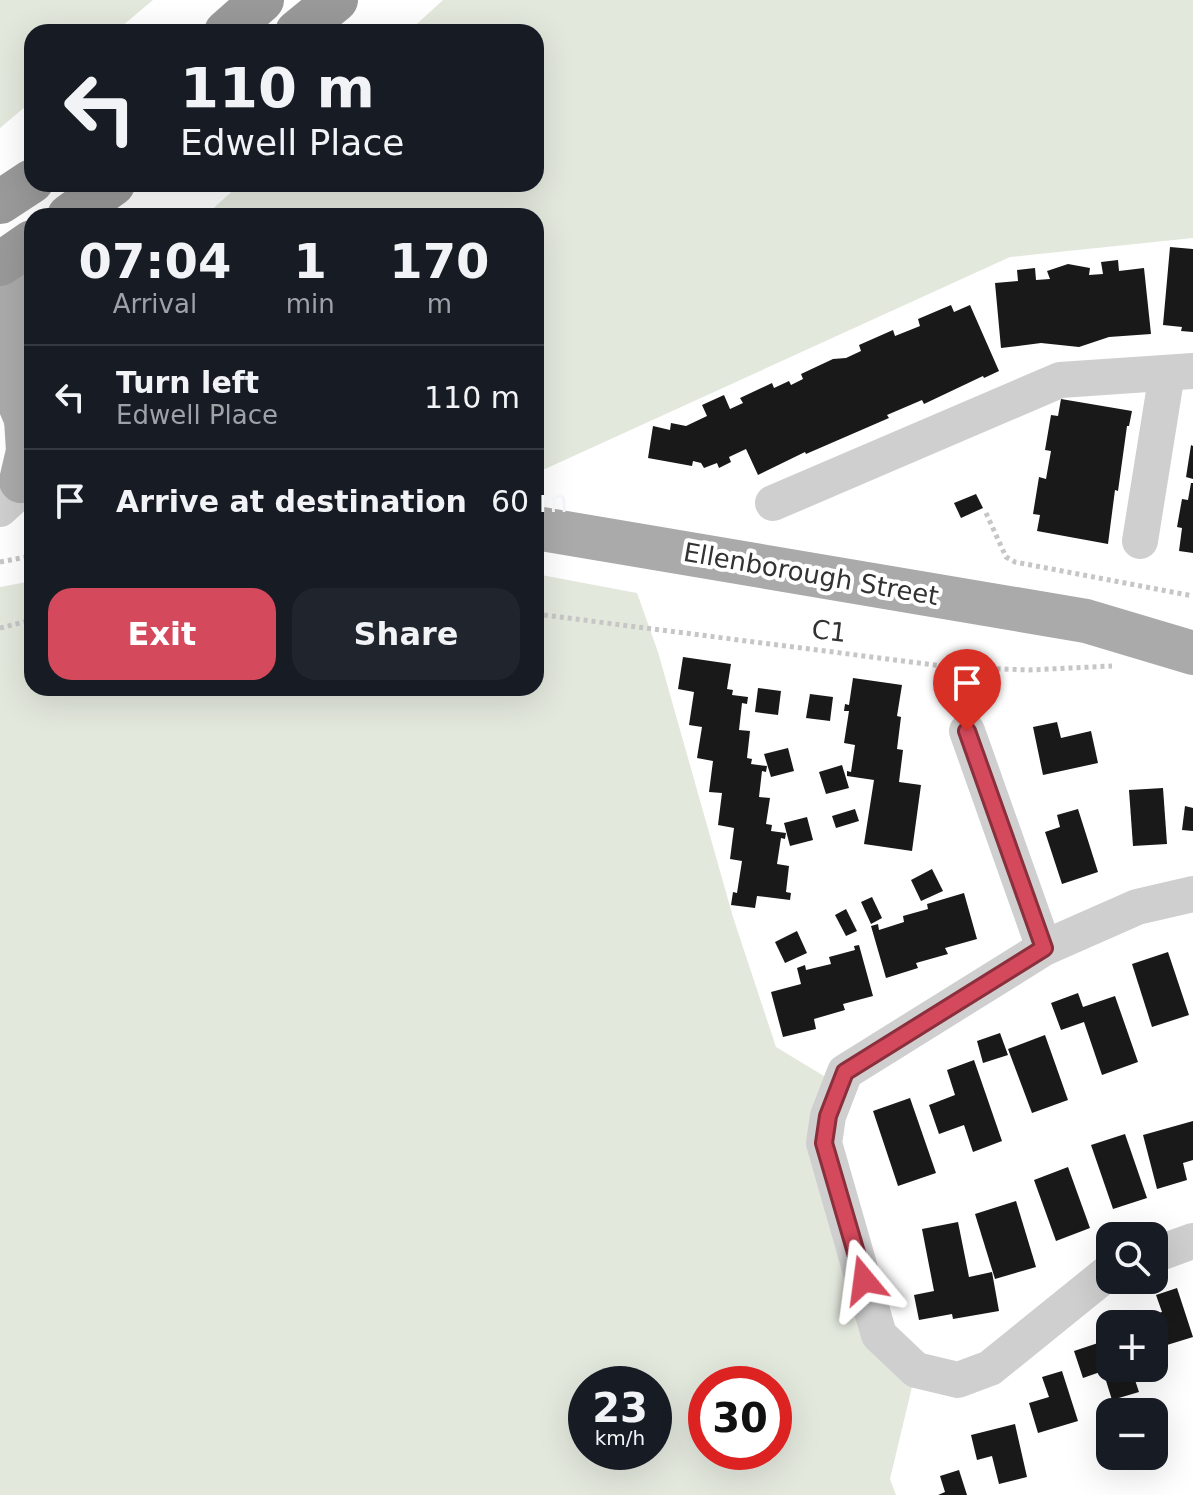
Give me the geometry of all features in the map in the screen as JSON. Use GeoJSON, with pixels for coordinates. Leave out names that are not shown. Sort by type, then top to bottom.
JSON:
{"type":"FeatureCollection","features":[{"type":"Feature","properties":{"kind":"highway"},"geometry":{"type":"LineString","coordinates":[[235,24],[262,0]]}},
{"type":"Feature","properties":{"kind":"highway"},"geometry":{"type":"LineString","coordinates":[[307,24],[336,0]]}},
{"type":"Feature","properties":{"kind":"highway"},"geometry":{"type":"LineString","coordinates":[[0,202],[24,186]]}},
{"type":"Feature","properties":{"kind":"highway"},"geometry":{"type":"LineString","coordinates":[[80,208],[102,192]]}},
{"type":"Feature","properties":{"kind":"highway"},"geometry":{"type":"LineString","coordinates":[[0,264],[24,248]]}},
{"type":"Feature","properties":{"kind":"main road"},"geometry":{"type":"LineString","coordinates":[[20,476],[2,348],[5,326],[24,283]]}},
{"type":"Feature","properties":{"kind":"main road","name":"Ellenborough Street"},"geometry":{"type":"LineString","coordinates":[[544,529],[1086,621],[1193,653]]}},
{"type":"Feature","properties":{"kind":"main road","name":"Ellenborough Street"},"geometry":{"type":"LineString","coordinates":[[1086,621],[1193,620]]}},
{"type":"Feature","properties":{"kind":"street"},"geometry":{"type":"LineString","coordinates":[[773,503],[1060,380],[1180,372],[1140,541]]}},
{"type":"Feature","properties":{"kind":"street"},"geometry":{"type":"LineString","coordinates":[[0,525],[20,476]]}},
{"type":"Feature","properties":{"kind":"street"},"geometry":{"type":"LineString","coordinates":[[967,731],[1044,948]]}},
{"type":"Feature","properties":{"kind":"street"},"geometry":{"type":"LineString","coordinates":[[1096,1282],[990,1368],[958,1380],[916,1370],[879,1335],[824,1143],[828,1116],[845,1072],[1044,948],[1137,907],[1193,894]]}},
{"type":"Feature","properties":{"kind":"street"},"geometry":{"type":"LineString","coordinates":[[1168,1250],[1193,1241]]}},
{"type":"Feature","properties":{"kind":"path"},"geometry":{"type":"LineString","coordinates":[[986,513],[1006,557],[1015,562],[1193,596]]}},
{"type":"Feature","properties":{"kind":"path"},"geometry":{"type":"LineString","coordinates":[[0,562],[24,558]]}},
{"type":"Feature","properties":{"kind":"path","name":"C1"},"geometry":{"type":"LineString","coordinates":[[544,615],[950,667],[1029,670],[1119,666]]}},
{"type":"Feature","properties":{"kind":"path"},"geometry":{"type":"LineString","coordinates":[[0,628],[24,622]]}},
{"type":"Feature","properties":{"kind":"shaded area"},"geometry":{"type":"Polygon","coordinates":[[[0,0],[153,0],[124,24],[24,24],[24,108],[0,128],[0,0]]]}},
{"type":"Feature","properties":{"kind":"shaded area"},"geometry":{"type":"Polygon","coordinates":[[[443,0],[1193,0],[1193,238],[1010,257],[544,469],[544,208],[214,208],[231,192],[544,192],[544,24],[417,24],[443,0]]]}},
{"type":"Feature","properties":{"kind":"shaded area"},"geometry":{"type":"Polygon","coordinates":[[[544,576],[637,593],[658,652],[733,917],[776,1047],[829,1079],[879,1335],[916,1370],[890,1479],[896,1495],[0,1495],[0,587],[24,582],[24,696],[544,696],[544,576]]]}},
{"type":"Feature","properties":{"kind":"building"},"geometry":{"type":"Polygon","coordinates":[[[1170,247],[1193,249],[1193,332],[1163,325],[1170,247]]]}},
{"type":"Feature","properties":{"kind":"building"},"geometry":{"type":"Polygon","coordinates":[[[1118,260],[1119,271],[1144,268],[1151,334],[1109,337],[1079,347],[1041,343],[1001,348],[995,283],[1018,281],[1017,270],[1035,268],[1036,280],[1050,279],[1047,271],[1068,264],[1090,268],[1089,275],[1103,274],[1101,262],[1118,260]]]}},
{"type":"Feature","properties":{"kind":"building"},"geometry":{"type":"Polygon","coordinates":[[[951,305],[954,312],[970,305],[999,371],[924,404],[922,400],[887,415],[889,418],[758,475],[746,449],[729,457],[731,462],[719,468],[717,463],[704,468],[701,463],[693,461],[692,466],[648,458],[653,426],[670,430],[671,423],[686,426],[707,416],[702,405],[724,395],[730,409],[743,403],[740,398],[772,383],[774,388],[789,381],[791,385],[803,379],[801,374],[833,359],[846,358],[861,351],[859,345],[893,330],[895,336],[920,326],[918,319],[951,305]]]}},
{"type":"Feature","properties":{"kind":"building"},"geometry":{"type":"Polygon","coordinates":[[[1061,399],[1132,411],[1118,491],[1115,490],[1108,544],[1037,531],[1040,515],[1033,514],[1039,477],[1046,479],[1051,451],[1045,450],[1051,415],[1058,416],[1061,399]]]}},
{"type":"Feature","properties":{"kind":"building"},"geometry":{"type":"Polygon","coordinates":[[[1193,446],[1193,479],[1186,477],[1193,446]]]}},
{"type":"Feature","properties":{"kind":"building"},"geometry":{"type":"Polygon","coordinates":[[[1191,483],[1193,553],[1179,551],[1182,528],[1177,527],[1182,499],[1188,500],[1191,483]]]}},
{"type":"Feature","properties":{"kind":"building"},"geometry":{"type":"Polygon","coordinates":[[[976,494],[983,508],[961,518],[954,503],[976,494]]]}},
{"type":"Feature","properties":{"kind":"building"},"geometry":{"type":"Polygon","coordinates":[[[683,657],[731,664],[727,689],[733,690],[732,695],[748,697],[747,704],[742,703],[739,730],[750,731],[747,758],[752,759],[751,764],[767,766],[766,772],[762,771],[759,797],[770,798],[766,824],[772,825],[771,831],[786,833],[785,839],[781,838],[777,864],[789,866],[786,892],[791,893],[790,900],[757,896],[755,908],[731,905],[733,892],[737,893],[742,861],[730,859],[734,828],[718,825],[722,793],[709,792],[713,761],[697,758],[702,727],[689,725],[694,692],[678,689],[683,657]]]}},
{"type":"Feature","properties":{"kind":"building"},"geometry":{"type":"Polygon","coordinates":[[[853,678],[902,685],[897,716],[901,717],[897,749],[903,750],[899,782],[921,785],[912,851],[864,844],[874,780],[847,776],[847,771],[851,772],[855,745],[844,743],[849,711],[844,711],[845,704],[849,705],[853,678]]]}},
{"type":"Feature","properties":{"kind":"building"},"geometry":{"type":"Polygon","coordinates":[[[758,688],[781,691],[778,715],[755,712],[758,688]]]}},
{"type":"Feature","properties":{"kind":"building"},"geometry":{"type":"Polygon","coordinates":[[[810,694],[833,697],[830,721],[806,718],[810,694]]]}},
{"type":"Feature","properties":{"kind":"building"},"geometry":{"type":"Polygon","coordinates":[[[1057,722],[1061,738],[1091,731],[1098,763],[1043,775],[1033,727],[1057,722]]]}},
{"type":"Feature","properties":{"kind":"building"},"geometry":{"type":"Polygon","coordinates":[[[788,748],[794,771],[771,777],[764,754],[788,748]]]}},
{"type":"Feature","properties":{"kind":"building"},"geometry":{"type":"Polygon","coordinates":[[[842,765],[849,788],[826,794],[819,772],[842,765]]]}},
{"type":"Feature","properties":{"kind":"building"},"geometry":{"type":"Polygon","coordinates":[[[1163,788],[1167,844],[1133,846],[1129,790],[1163,788]]]}},
{"type":"Feature","properties":{"kind":"building"},"geometry":{"type":"Polygon","coordinates":[[[1185,806],[1193,808],[1193,831],[1182,830],[1185,806]]]}},
{"type":"Feature","properties":{"kind":"building"},"geometry":{"type":"Polygon","coordinates":[[[855,809],[859,821],[836,828],[832,816],[855,809]]]}},
{"type":"Feature","properties":{"kind":"building"},"geometry":{"type":"Polygon","coordinates":[[[1078,809],[1098,872],[1062,884],[1045,832],[1060,827],[1057,815],[1078,809]]]}},
{"type":"Feature","properties":{"kind":"building"},"geometry":{"type":"Polygon","coordinates":[[[807,817],[813,840],[790,846],[784,823],[807,817]]]}},
{"type":"Feature","properties":{"kind":"building"},"geometry":{"type":"Polygon","coordinates":[[[932,869],[943,891],[921,901],[911,880],[932,869]]]}},
{"type":"Feature","properties":{"kind":"building"},"geometry":{"type":"Polygon","coordinates":[[[964,893],[977,939],[945,948],[948,954],[916,963],[918,968],[886,978],[871,926],[878,924],[879,930],[904,922],[903,916],[928,909],[927,904],[964,893]]]}},
{"type":"Feature","properties":{"kind":"building"},"geometry":{"type":"Polygon","coordinates":[[[872,897],[882,918],[871,924],[861,902],[872,897]]]}},
{"type":"Feature","properties":{"kind":"building"},"geometry":{"type":"Polygon","coordinates":[[[846,909],[857,931],[846,936],[835,915],[846,909]]]}},
{"type":"Feature","properties":{"kind":"building"},"geometry":{"type":"Polygon","coordinates":[[[797,931],[807,953],[785,963],[775,942],[797,931]]]}},
{"type":"Feature","properties":{"kind":"building"},"geometry":{"type":"Polygon","coordinates":[[[859,945],[873,996],[843,1004],[845,1010],[814,1019],[816,1029],[783,1037],[771,992],[801,984],[797,968],[805,965],[806,970],[831,964],[829,957],[855,950],[854,946],[859,945]]]}},
{"type":"Feature","properties":{"kind":"building"},"geometry":{"type":"Polygon","coordinates":[[[1168,952],[1189,1015],[1152,1027],[1132,964],[1168,952]]]}},
{"type":"Feature","properties":{"kind":"building"},"geometry":{"type":"Polygon","coordinates":[[[1078,993],[1083,1007],[1115,996],[1138,1062],[1102,1075],[1084,1022],[1061,1030],[1051,1003],[1078,993]]]}},
{"type":"Feature","properties":{"kind":"building"},"geometry":{"type":"Polygon","coordinates":[[[1000,1033],[1008,1055],[983,1063],[977,1041],[1000,1033]]]}},
{"type":"Feature","properties":{"kind":"building"},"geometry":{"type":"Polygon","coordinates":[[[1045,1035],[1068,1100],[1032,1113],[1008,1049],[1045,1035]]]}},
{"type":"Feature","properties":{"kind":"building"},"geometry":{"type":"Polygon","coordinates":[[[974,1060],[1002,1141],[973,1152],[964,1125],[939,1134],[929,1105],[955,1095],[947,1070],[974,1060]]]}},
{"type":"Feature","properties":{"kind":"building"},"geometry":{"type":"Polygon","coordinates":[[[910,1098],[936,1173],[898,1186],[873,1111],[910,1098]]]}},
{"type":"Feature","properties":{"kind":"building"},"geometry":{"type":"Polygon","coordinates":[[[1193,1121],[1193,1160],[1183,1163],[1187,1180],[1157,1189],[1143,1135],[1193,1121]]]}},
{"type":"Feature","properties":{"kind":"building"},"geometry":{"type":"Polygon","coordinates":[[[1125,1134],[1147,1198],[1113,1209],[1091,1145],[1125,1134]]]}},
{"type":"Feature","properties":{"kind":"building"},"geometry":{"type":"Polygon","coordinates":[[[1068,1167],[1090,1228],[1056,1241],[1034,1180],[1068,1167]]]}},
{"type":"Feature","properties":{"kind":"building"},"geometry":{"type":"Polygon","coordinates":[[[1016,1201],[1036,1267],[995,1279],[975,1214],[1016,1201]]]}},
{"type":"Feature","properties":{"kind":"building"},"geometry":{"type":"Polygon","coordinates":[[[958,1222],[969,1277],[992,1272],[999,1311],[953,1319],[952,1314],[919,1320],[914,1295],[934,1291],[922,1229],[958,1222]]]}},
{"type":"Feature","properties":{"kind":"building"},"geometry":{"type":"Polygon","coordinates":[[[1177,1288],[1193,1337],[1168,1345],[1168,1310],[1161,1310],[1156,1295],[1168,1294],[1168,1291],[1177,1288]]]}},
{"type":"Feature","properties":{"kind":"building"},"geometry":{"type":"Polygon","coordinates":[[[1096,1344],[1096,1373],[1083,1378],[1074,1351],[1096,1344]]]}},
{"type":"Feature","properties":{"kind":"building"},"geometry":{"type":"Polygon","coordinates":[[[1062,1371],[1078,1421],[1038,1433],[1029,1403],[1049,1397],[1042,1377],[1062,1371]]]}},
{"type":"Feature","properties":{"kind":"building"},"geometry":{"type":"Polygon","coordinates":[[[1106,1382],[1136,1382],[1139,1392],[1111,1398],[1106,1382]]]}},
{"type":"Feature","properties":{"kind":"building"},"geometry":{"type":"Polygon","coordinates":[[[1015,1424],[1027,1477],[999,1484],[992,1456],[977,1460],[971,1435],[1015,1424]]]}},
{"type":"Feature","properties":{"kind":"building"},"geometry":{"type":"Polygon","coordinates":[[[959,1470],[967,1495],[938,1495],[945,1492],[940,1476],[959,1470]]]}},
{"type":"Feature","properties":{"kind":"route"},"geometry":{"type":"LineString","coordinates":[[864,1280],[824,1143],[828,1116],[845,1072],[1044,948],[967,731]]}}]}
